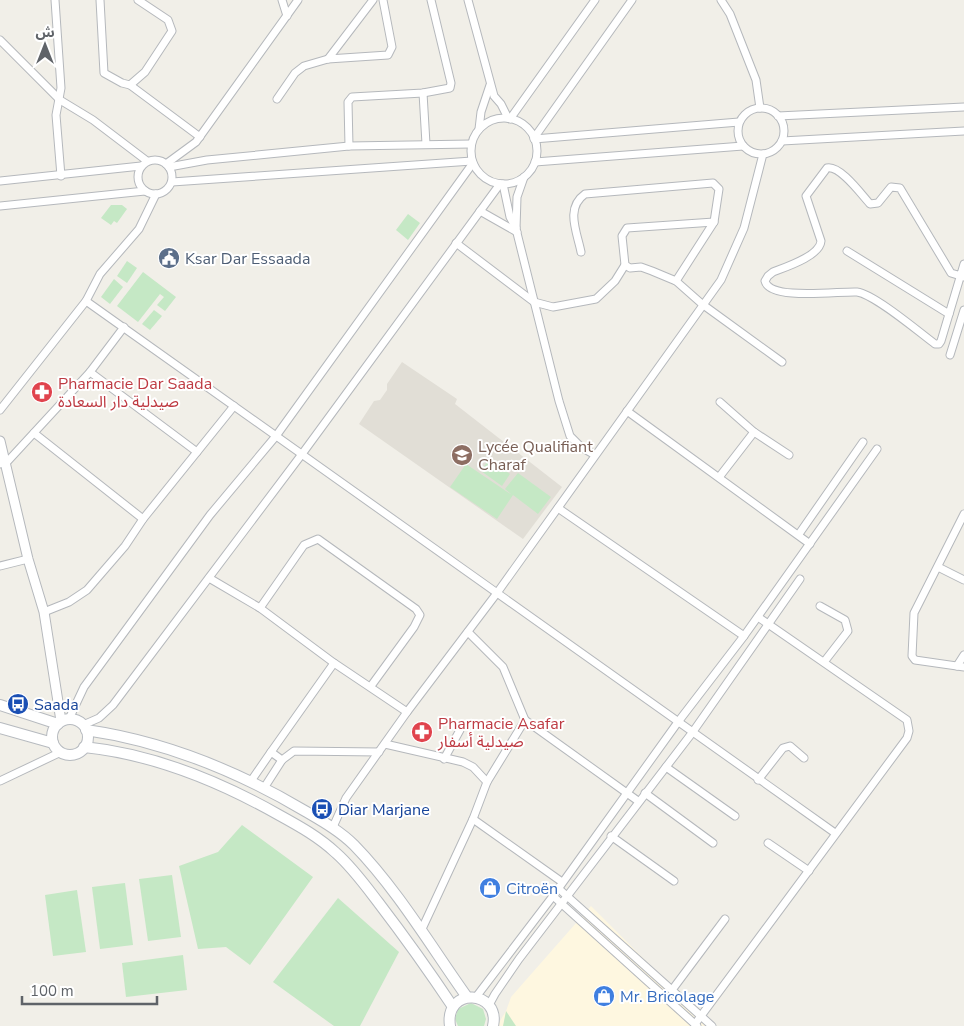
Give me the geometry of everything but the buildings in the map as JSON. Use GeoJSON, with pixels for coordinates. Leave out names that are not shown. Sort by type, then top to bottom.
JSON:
{"type":"FeatureCollection","features":[{"type":"Feature","properties":{"kind":"main road"},"geometry":{"type":"LineString","coordinates":[[0,705],[62,721],[79,722],[85,728],[131,738],[225,770],[251,781],[333,827],[366,858],[472,997],[489,1005],[494,1017],[493,1026]]}},
{"type":"Feature","properties":{"kind":"main road"},"geometry":{"type":"LineString","coordinates":[[53,743],[52,732],[62,721]]}},
{"type":"Feature","properties":{"kind":"main road"},"geometry":{"type":"LineString","coordinates":[[0,728],[53,743],[61,752],[70,754],[84,747],[116,752],[150,760],[217,783],[247,797],[322,841],[337,853],[363,882],[453,1007]]}},
{"type":"Feature","properties":{"kind":"main road"},"geometry":{"type":"LineString","coordinates":[[84,747],[87,739],[85,728]]}},
{"type":"Feature","properties":{"kind":"main road"},"geometry":{"type":"LineString","coordinates":[[450,1026],[450,1013],[453,1007],[472,997]]}},
{"type":"Feature","properties":{"kind":"street"},"geometry":{"type":"LineString","coordinates":[[55,0],[62,88],[56,115],[61,176]]}},
{"type":"Feature","properties":{"kind":"street"},"geometry":{"type":"LineString","coordinates":[[100,0],[104,73],[122,83],[130,84],[200,137]]}},
{"type":"Feature","properties":{"kind":"street"},"geometry":{"type":"LineString","coordinates":[[130,84],[145,72],[172,31],[168,20],[138,0]]}},
{"type":"Feature","properties":{"kind":"street"},"geometry":{"type":"LineString","coordinates":[[282,0],[286,16]]}},
{"type":"Feature","properties":{"kind":"street"},"geometry":{"type":"LineString","coordinates":[[168,165],[190,148],[200,137],[298,0]]}},
{"type":"Feature","properties":{"kind":"street"},"geometry":{"type":"LineString","coordinates":[[328,58],[373,0]]}},
{"type":"Feature","properties":{"kind":"street"},"geometry":{"type":"LineString","coordinates":[[277,99],[300,68],[328,58],[386,56],[390,53],[392,47],[383,0]]}},
{"type":"Feature","properties":{"kind":"street"},"geometry":{"type":"LineString","coordinates":[[350,146],[348,102],[352,97],[423,93],[450,88],[451,85],[431,0]]}},
{"type":"Feature","properties":{"kind":"street"},"geometry":{"type":"LineString","coordinates":[[468,0],[494,96],[505,110],[509,119]]}},
{"type":"Feature","properties":{"kind":"street"},"geometry":{"type":"LineString","coordinates":[[509,119],[595,0]]}},
{"type":"Feature","properties":{"kind":"street"},"geometry":{"type":"LineString","coordinates":[[534,138],[632,0]]}},
{"type":"Feature","properties":{"kind":"street"},"geometry":{"type":"LineString","coordinates":[[721,0],[730,14],[756,80],[760,108]]}},
{"type":"Feature","properties":{"kind":"street"},"geometry":{"type":"LineString","coordinates":[[0,40],[60,100],[93,120],[144,164]]}},
{"type":"Feature","properties":{"kind":"street"},"geometry":{"type":"LineString","coordinates":[[490,84],[481,112],[480,128],[471,144],[473,162],[484,177],[502,184],[514,182],[524,177]]}},
{"type":"Feature","properties":{"kind":"street"},"geometry":{"type":"LineString","coordinates":[[423,93],[426,144]]}},
{"type":"Feature","properties":{"kind":"street"},"geometry":{"type":"LineString","coordinates":[[778,116],[964,107]]}},
{"type":"Feature","properties":{"kind":"street"},"geometry":{"type":"LineString","coordinates":[[760,108],[770,110],[778,116],[783,126],[782,141],[774,150],[763,154],[752,153],[743,146],[737,132],[739,122],[745,114],[760,108]]}},
{"type":"Feature","properties":{"kind":"street"},"geometry":{"type":"LineString","coordinates":[[480,128],[495,119],[509,119],[524,125],[534,138],[536,150],[534,162],[524,177],[517,197],[516,230]]}},
{"type":"Feature","properties":{"kind":"street"},"geometry":{"type":"LineString","coordinates":[[534,138],[739,122]]}},
{"type":"Feature","properties":{"kind":"street"},"geometry":{"type":"LineString","coordinates":[[782,141],[964,131]]}},
{"type":"Feature","properties":{"kind":"street"},"geometry":{"type":"LineString","coordinates":[[0,181],[61,176],[144,164],[159,160],[168,165],[350,146],[471,144]]}},
{"type":"Feature","properties":{"kind":"street"},"geometry":{"type":"LineString","coordinates":[[534,162],[743,146]]}},
{"type":"Feature","properties":{"kind":"street"},"geometry":{"type":"LineString","coordinates":[[333,827],[346,798],[407,712],[497,593],[721,280],[744,228],[763,154]]}},
{"type":"Feature","properties":{"kind":"street"},"geometry":{"type":"LineString","coordinates":[[172,182],[473,162]]}},
{"type":"Feature","properties":{"kind":"street"},"geometry":{"type":"LineString","coordinates":[[62,721],[78,696],[210,515],[276,436],[473,162]]}},
{"type":"Feature","properties":{"kind":"street"},"geometry":{"type":"LineString","coordinates":[[144,164],[138,174],[138,181],[145,191]]}},
{"type":"Feature","properties":{"kind":"street"},"geometry":{"type":"LineString","coordinates":[[0,206],[145,191],[156,194],[165,190],[172,182],[172,174],[168,165]]}},
{"type":"Feature","properties":{"kind":"street"},"geometry":{"type":"LineString","coordinates":[[963,277],[951,273],[900,188],[892,187],[878,204],[870,204],[839,170],[830,167],[827,168],[806,196],[821,241],[820,246],[809,256],[773,272],[765,281],[771,289],[784,293],[864,293],[934,344],[941,341],[963,277],[964,264]]}},
{"type":"Feature","properties":{"kind":"street"},"geometry":{"type":"LineString","coordinates":[[581,252],[574,210],[581,197],[590,192],[713,183],[719,189],[714,222],[676,281]]}},
{"type":"Feature","properties":{"kind":"street"},"geometry":{"type":"LineString","coordinates":[[85,728],[113,705],[302,454],[456,243],[502,184]]}},
{"type":"Feature","properties":{"kind":"street"},"geometry":{"type":"LineString","coordinates":[[502,184],[510,217],[516,230],[567,430],[577,444],[594,455]]}},
{"type":"Feature","properties":{"kind":"street"},"geometry":{"type":"LineString","coordinates":[[0,410],[86,301],[100,274],[139,229],[156,194]]}},
{"type":"Feature","properties":{"kind":"street"},"geometry":{"type":"LineString","coordinates":[[480,211],[516,230]]}},
{"type":"Feature","properties":{"kind":"street"},"geometry":{"type":"LineString","coordinates":[[456,243],[534,302],[553,307],[596,299],[615,281],[625,265],[622,236],[627,228],[714,222]]}},
{"type":"Feature","properties":{"kind":"street"},"geometry":{"type":"LineString","coordinates":[[847,251],[949,314]]}},
{"type":"Feature","properties":{"kind":"street"},"geometry":{"type":"LineString","coordinates":[[625,265],[630,268],[640,267],[676,281],[702,304],[782,362]]}},
{"type":"Feature","properties":{"kind":"street"},"geometry":{"type":"LineString","coordinates":[[86,301],[835,833]]}},
{"type":"Feature","properties":{"kind":"street"},"geometry":{"type":"LineString","coordinates":[[950,355],[964,310]]}},
{"type":"Feature","properties":{"kind":"street"},"geometry":{"type":"LineString","coordinates":[[3,463],[34,433],[90,372],[124,327]]}},
{"type":"Feature","properties":{"kind":"street"},"geometry":{"type":"LineString","coordinates":[[90,372],[197,452]]}},
{"type":"Feature","properties":{"kind":"street"},"geometry":{"type":"LineString","coordinates":[[720,402],[754,432],[789,455]]}},
{"type":"Feature","properties":{"kind":"street"},"geometry":{"type":"LineString","coordinates":[[44,612],[69,602],[87,590],[125,546],[143,519],[234,406]]}},
{"type":"Feature","properties":{"kind":"street"},"geometry":{"type":"LineString","coordinates":[[627,411],[720,476],[810,544]]}},
{"type":"Feature","properties":{"kind":"street"},"geometry":{"type":"LineString","coordinates":[[720,476],[754,432]]}},
{"type":"Feature","properties":{"kind":"street"},"geometry":{"type":"LineString","coordinates":[[34,433],[143,519]]}},
{"type":"Feature","properties":{"kind":"street"},"geometry":{"type":"LineString","coordinates":[[0,441],[3,463],[44,612],[62,721]]}},
{"type":"Feature","properties":{"kind":"street"},"geometry":{"type":"LineString","coordinates":[[799,534],[863,442]]}},
{"type":"Feature","properties":{"kind":"street"},"geometry":{"type":"LineString","coordinates":[[472,997],[553,896],[678,722],[744,636],[877,449]]}},
{"type":"Feature","properties":{"kind":"street"},"geometry":{"type":"LineString","coordinates":[[558,508],[744,636]]}},
{"type":"Feature","properties":{"kind":"street"},"geometry":{"type":"LineString","coordinates":[[964,514],[914,613],[912,656],[915,660],[960,666],[964,655]]}},
{"type":"Feature","properties":{"kind":"street"},"geometry":{"type":"LineString","coordinates":[[260,608],[304,545],[318,540],[416,609],[420,615],[404,642],[371,686]]}},
{"type":"Feature","properties":{"kind":"street"},"geometry":{"type":"LineString","coordinates":[[0,566],[28,559]]}},
{"type":"Feature","properties":{"kind":"street"},"geometry":{"type":"LineString","coordinates":[[938,567],[964,580]]}},
{"type":"Feature","properties":{"kind":"street"},"geometry":{"type":"LineString","coordinates":[[209,578],[260,608],[334,663],[371,686],[407,712]]}},
{"type":"Feature","properties":{"kind":"street"},"geometry":{"type":"LineString","coordinates":[[489,1005],[499,987],[560,903],[692,733],[800,579]]}},
{"type":"Feature","properties":{"kind":"street"},"geometry":{"type":"LineString","coordinates":[[820,606],[845,620],[848,631],[824,662]]}},
{"type":"Feature","properties":{"kind":"street"},"geometry":{"type":"LineString","coordinates":[[553,896],[696,1025],[835,833],[907,738],[910,727],[907,720],[758,616]]}},
{"type":"Feature","properties":{"kind":"street"},"geometry":{"type":"LineString","coordinates":[[468,632],[503,667],[525,720],[638,801]]}},
{"type":"Feature","properties":{"kind":"street"},"geometry":{"type":"LineString","coordinates":[[251,781],[334,663]]}},
{"type":"Feature","properties":{"kind":"street"},"geometry":{"type":"LineString","coordinates":[[421,930],[473,819],[487,782],[525,720]]}},
{"type":"Feature","properties":{"kind":"street"},"geometry":{"type":"LineString","coordinates":[[444,759],[460,730]]}},
{"type":"Feature","properties":{"kind":"street"},"geometry":{"type":"LineString","coordinates":[[385,744],[463,762],[473,767],[487,782]]}},
{"type":"Feature","properties":{"kind":"street"},"geometry":{"type":"LineString","coordinates":[[758,780],[783,748],[790,746],[804,758]]}},
{"type":"Feature","properties":{"kind":"street"},"geometry":{"type":"LineString","coordinates":[[264,788],[282,760],[294,751],[379,752]]}},
{"type":"Feature","properties":{"kind":"street"},"geometry":{"type":"LineString","coordinates":[[0,780],[61,752]]}},
{"type":"Feature","properties":{"kind":"street"},"geometry":{"type":"LineString","coordinates":[[271,752],[282,760]]}},
{"type":"Feature","properties":{"kind":"street"},"geometry":{"type":"LineString","coordinates":[[666,767],[735,816]]}},
{"type":"Feature","properties":{"kind":"street"},"geometry":{"type":"LineString","coordinates":[[645,793],[713,843]]}},
{"type":"Feature","properties":{"kind":"street"},"geometry":{"type":"LineString","coordinates":[[473,819],[560,885],[567,894],[712,1026]]}},
{"type":"Feature","properties":{"kind":"street"},"geometry":{"type":"LineString","coordinates":[[611,836],[674,881]]}},
{"type":"Feature","properties":{"kind":"street"},"geometry":{"type":"LineString","coordinates":[[768,843],[809,871]]}},
{"type":"Feature","properties":{"kind":"street"},"geometry":{"type":"LineString","coordinates":[[672,990],[725,919]]}},
{"type":"Feature","properties":{"kind":"shaded area","name":"Lycée Qualifiant Charaf"},"geometry":{"type":"Polygon","coordinates":[[[402,362],[457,399],[455,404],[562,487],[523,539],[359,424],[374,401],[380,400],[387,390],[387,384],[402,362]]]}},
{"type":"Feature","properties":{"kind":"shaded area"},"geometry":{"type":"Polygon","coordinates":[[[591,906],[711,1026],[497,1026],[506,1011],[511,997],[591,906]]]}},
{"type":"Feature","properties":{"kind":"green space"},"geometry":{"type":"Polygon","coordinates":[[[111,205],[122,205],[127,209],[117,223],[114,221],[111,225],[101,218],[111,205]]]}},
{"type":"Feature","properties":{"kind":"green space"},"geometry":{"type":"Polygon","coordinates":[[[408,214],[420,223],[408,240],[396,230],[408,214]]]}},
{"type":"Feature","properties":{"kind":"green space"},"geometry":{"type":"Polygon","coordinates":[[[127,261],[137,268],[127,283],[117,276],[127,261]]]}},
{"type":"Feature","properties":{"kind":"green space"},"geometry":{"type":"Polygon","coordinates":[[[143,272],[176,297],[165,311],[157,305],[164,297],[160,294],[138,322],[117,306],[143,272]]]}},
{"type":"Feature","properties":{"kind":"green space"},"geometry":{"type":"Polygon","coordinates":[[[114,279],[123,287],[110,304],[101,297],[114,279]]]}},
{"type":"Feature","properties":{"kind":"green space"},"geometry":{"type":"Polygon","coordinates":[[[154,310],[162,316],[150,330],[142,324],[154,310]]]}},
{"type":"Feature","properties":{"kind":"green space"},"geometry":{"type":"Polygon","coordinates":[[[489,459],[510,474],[502,486],[481,471],[489,459]]]}},
{"type":"Feature","properties":{"kind":"green space"},"geometry":{"type":"Polygon","coordinates":[[[466,464],[512,495],[505,489],[518,473],[551,497],[538,514],[513,495],[497,519],[450,487],[466,464]]]}},
{"type":"Feature","properties":{"kind":"green space"},"geometry":{"type":"Polygon","coordinates":[[[242,825],[313,877],[250,965],[226,947],[198,949],[179,866],[218,852],[242,825]]]}},
{"type":"Feature","properties":{"kind":"green space"},"geometry":{"type":"Polygon","coordinates":[[[172,875],[181,937],[148,941],[139,879],[172,875]]]}},
{"type":"Feature","properties":{"kind":"green space"},"geometry":{"type":"Polygon","coordinates":[[[125,883],[133,945],[100,949],[92,887],[125,883]]]}},
{"type":"Feature","properties":{"kind":"green space"},"geometry":{"type":"Polygon","coordinates":[[[77,890],[86,952],[53,956],[45,895],[77,890]]]}},
{"type":"Feature","properties":{"kind":"green space"},"geometry":{"type":"Polygon","coordinates":[[[338,898],[399,952],[360,1026],[334,1026],[273,982],[338,898]]]}},
{"type":"Feature","properties":{"kind":"green space"},"geometry":{"type":"Polygon","coordinates":[[[183,955],[187,990],[126,997],[122,963],[183,955]]]}},
{"type":"Feature","properties":{"kind":"green space"},"geometry":{"type":"Polygon","coordinates":[[[471,1003],[483,1009],[486,1019],[484,1026],[458,1026],[455,1019],[458,1009],[471,1003]]]}},
{"type":"Feature","properties":{"kind":"green space"},"geometry":{"type":"Polygon","coordinates":[[[506,1011],[516,1026],[503,1026],[506,1011]]]}},
{"type":"Feature","properties":{"kind":"place","name":"Ksar Dar Essaada"},"geometry":{"type":"Point","coordinates":[169,258]}},
{"type":"Feature","properties":{"kind":"place","name":"Pharmacie Dar Saada صيدلية دار السعادة"},"geometry":{"type":"Point","coordinates":[42,392]}},
{"type":"Feature","properties":{"kind":"place","name":"Lycée Qualifiant Charaf"},"geometry":{"type":"Point","coordinates":[462,455]}},
{"type":"Feature","properties":{"kind":"place","name":"Saada"},"geometry":{"type":"Point","coordinates":[18,704]}},
{"type":"Feature","properties":{"kind":"place","name":"Pharmacie Asafar صيدلية أسفار"},"geometry":{"type":"Point","coordinates":[422,732]}},
{"type":"Feature","properties":{"kind":"place","name":"Diar Marjane"},"geometry":{"type":"Point","coordinates":[322,809]}},
{"type":"Feature","properties":{"kind":"place","name":"Citroën"},"geometry":{"type":"Point","coordinates":[490,888]}},
{"type":"Feature","properties":{"kind":"place","name":"Mr. Bricolage"},"geometry":{"type":"Point","coordinates":[604,996]}}]}
